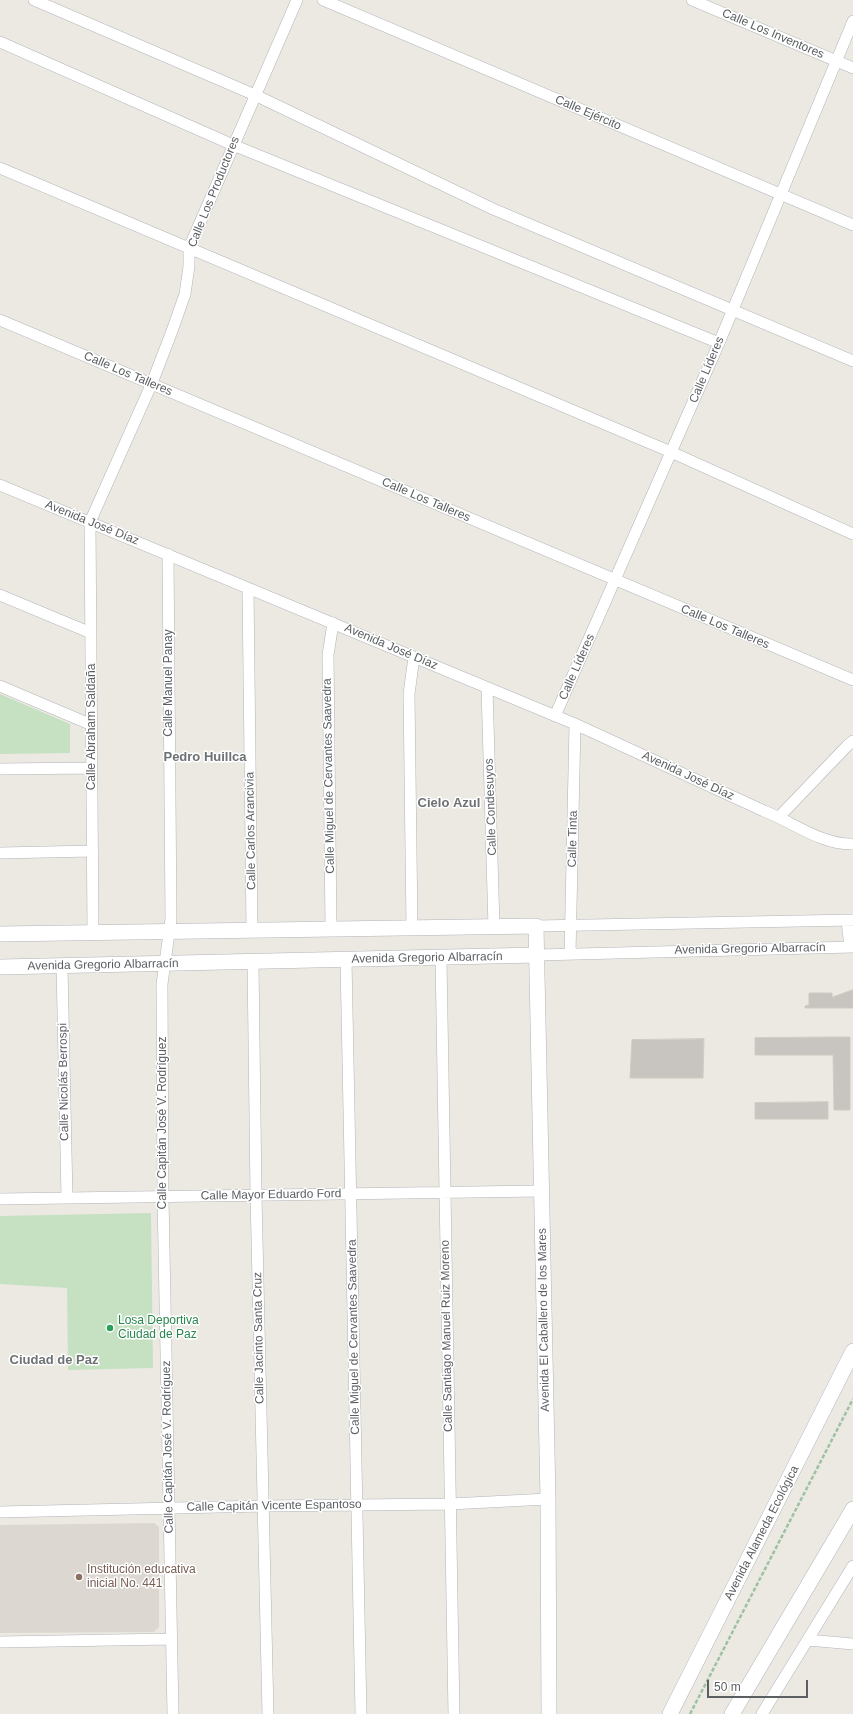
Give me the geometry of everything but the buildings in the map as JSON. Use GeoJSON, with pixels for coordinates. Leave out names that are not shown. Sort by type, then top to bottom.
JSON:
{"type":"FeatureCollection","features":[{"type":"Feature","properties":{"kind":"street"},"geometry":{"type":"LineString","coordinates":[[34,0],[254,95],[493,209],[853,361]]}},
{"type":"Feature","properties":{"kind":"street","name":"Calle Los Productores"},"geometry":{"type":"LineString","coordinates":[[90,522],[152,383],[185,294],[188,278],[189,248],[296,0]]}},
{"type":"Feature","properties":{"kind":"street","name":"Calle Ejército"},"geometry":{"type":"LineString","coordinates":[[323,0],[853,225]]}},
{"type":"Feature","properties":{"kind":"street","name":"Calle Los Inventores"},"geometry":{"type":"LineString","coordinates":[[692,0],[853,68]]}},
{"type":"Feature","properties":{"kind":"street","name":"Calle Líderes"},"geometry":{"type":"LineString","coordinates":[[555,716],[719,343],[853,21]]}},
{"type":"Feature","properties":{"kind":"street"},"geometry":{"type":"LineString","coordinates":[[0,42],[233,145],[719,343]]}},
{"type":"Feature","properties":{"kind":"street"},"geometry":{"type":"LineString","coordinates":[[0,168],[671,452],[853,534]]}},
{"type":"Feature","properties":{"kind":"street","name":"Calle Los Talleres"},"geometry":{"type":"LineString","coordinates":[[0,320],[152,383],[615,581],[853,680]]}},
{"type":"Feature","properties":{"kind":"street","name":"Avenida José Díaz"},"geometry":{"type":"LineString","coordinates":[[0,486],[168,554],[575,724],[764,811],[779,816],[828,841],[853,844]]}},
{"type":"Feature","properties":{"kind":"street","name":"Calle Abraham Saldaña"},"geometry":{"type":"LineString","coordinates":[[90,522],[93,932]]}},
{"type":"Feature","properties":{"kind":"street","name":"Calle Manuel Panay"},"geometry":{"type":"LineString","coordinates":[[166,964],[171,911],[168,554]]}},
{"type":"Feature","properties":{"kind":"street","name":"Calle Carlos Arancivia"},"geometry":{"type":"LineString","coordinates":[[248,588],[252,930]]}},
{"type":"Feature","properties":{"kind":"street"},"geometry":{"type":"LineString","coordinates":[[0,595],[91,633]]}},
{"type":"Feature","properties":{"kind":"street","name":"Calle Miguel de Cervantes Saavedra"},"geometry":{"type":"LineString","coordinates":[[331,929],[328,655],[333,623]]}},
{"type":"Feature","properties":{"kind":"street"},"geometry":{"type":"LineString","coordinates":[[412,928],[409,694],[414,657]]}},
{"type":"Feature","properties":{"kind":"street"},"geometry":{"type":"LineString","coordinates":[[0,686],[92,725]]}},
{"type":"Feature","properties":{"kind":"street","name":"Calle Condesuyos"},"geometry":{"type":"LineString","coordinates":[[487,688],[494,927]]}},
{"type":"Feature","properties":{"kind":"street","name":"Calle Tinta"},"geometry":{"type":"LineString","coordinates":[[570,954],[575,724]]}},
{"type":"Feature","properties":{"kind":"street"},"geometry":{"type":"LineString","coordinates":[[779,816],[853,741]]}},
{"type":"Feature","properties":{"kind":"street"},"geometry":{"type":"LineString","coordinates":[[0,769],[92,768]]}},
{"type":"Feature","properties":{"kind":"street"},"geometry":{"type":"LineString","coordinates":[[0,853],[93,851]]}},
{"type":"Feature","properties":{"kind":"street"},"geometry":{"type":"LineString","coordinates":[[0,934],[571,926],[850,920],[851,947]]}},
{"type":"Feature","properties":{"kind":"street","name":"Avenida El Caballero de los Mares"},"geometry":{"type":"LineString","coordinates":[[536,926],[538,955],[541,1191],[548,1499],[549,1714]]}},
{"type":"Feature","properties":{"kind":"street","name":"Avenida Gregorio Albarracín"},"geometry":{"type":"LineString","coordinates":[[0,967],[441,958],[851,947]]}},
{"type":"Feature","properties":{"kind":"street","name":"Calle Santiago Manuel Ruiz Moreno"},"geometry":{"type":"LineString","coordinates":[[441,958],[454,1714]]}},
{"type":"Feature","properties":{"kind":"street","name":"Calle Miguel de Cervantes Saavedra"},"geometry":{"type":"LineString","coordinates":[[346,960],[361,1714]]}},
{"type":"Feature","properties":{"kind":"street","name":"Calle Jacinto Santa Cruz"},"geometry":{"type":"LineString","coordinates":[[253,962],[256,1195],[268,1714]]}},
{"type":"Feature","properties":{"kind":"street","name":"Calle Capitán José V. Rodríguez"},"geometry":{"type":"LineString","coordinates":[[166,964],[162,984],[163,1197],[173,1714]]}},
{"type":"Feature","properties":{"kind":"street","name":"Calle Nicolás Berrospi"},"geometry":{"type":"LineString","coordinates":[[62,966],[67,1198]]}},
{"type":"Feature","properties":{"kind":"street","name":"Calle Mayor Eduardo Ford"},"geometry":{"type":"LineString","coordinates":[[0,1199],[541,1191]]}},
{"type":"Feature","properties":{"kind":"street","name":"Avenida Alameda Ecológica"},"geometry":{"type":"LineString","coordinates":[[670,1714],[853,1351]]}},
{"type":"Feature","properties":{"kind":"street","name":"Calle Capitán Vicente Espantoso"},"geometry":{"type":"LineString","coordinates":[[0,1512],[169,1507],[450,1504],[548,1499]]}},
{"type":"Feature","properties":{"kind":"street"},"geometry":{"type":"LineString","coordinates":[[732,1714],[853,1509]]}},
{"type":"Feature","properties":{"kind":"street"},"geometry":{"type":"LineString","coordinates":[[762,1714],[853,1566]]}},
{"type":"Feature","properties":{"kind":"street"},"geometry":{"type":"LineString","coordinates":[[0,1642],[171,1639]]}},
{"type":"Feature","properties":{"kind":"street"},"geometry":{"type":"LineString","coordinates":[[808,1640],[853,1644]]}},
{"type":"Feature","properties":{"kind":"path"},"geometry":{"type":"LineString","coordinates":[[690,1714],[853,1399]]}},
{"type":"Feature","properties":{"kind":"shaded area","name":"Institución educativa inicial No. 441"},"geometry":{"type":"Polygon","coordinates":[[[154,1523],[159,1527],[159,1627],[154,1632],[0,1633],[0,1525],[154,1523]]]}},
{"type":"Feature","properties":{"kind":"green space"},"geometry":{"type":"Polygon","coordinates":[[[0,694],[70,724],[70,753],[0,754],[0,694]]]}},
{"type":"Feature","properties":{"kind":"green space","name":"Losa Deportiva Ciudad de Paz"},"geometry":{"type":"Polygon","coordinates":[[[151,1213],[153,1368],[68,1370],[67,1288],[0,1284],[0,1216],[151,1213]]]}},
{"type":"Feature","properties":{"kind":"place","name":"Losa Deportiva Ciudad de Paz"},"geometry":{"type":"Point","coordinates":[110,1328]}},
{"type":"Feature","properties":{"kind":"place","name":"Institución educativa inicial No. 441"},"geometry":{"type":"Point","coordinates":[79,1577]}},
{"type":"Feature","properties":{"kind":"district","name":"Pedro Huillca"},"geometry":{"type":"Point","coordinates":[205,757]}},
{"type":"Feature","properties":{"kind":"district","name":"Cielo Azul"},"geometry":{"type":"Point","coordinates":[449,803]}},
{"type":"Feature","properties":{"kind":"district","name":"Ciudad de Paz"},"geometry":{"type":"Point","coordinates":[54,1360]}}]}
